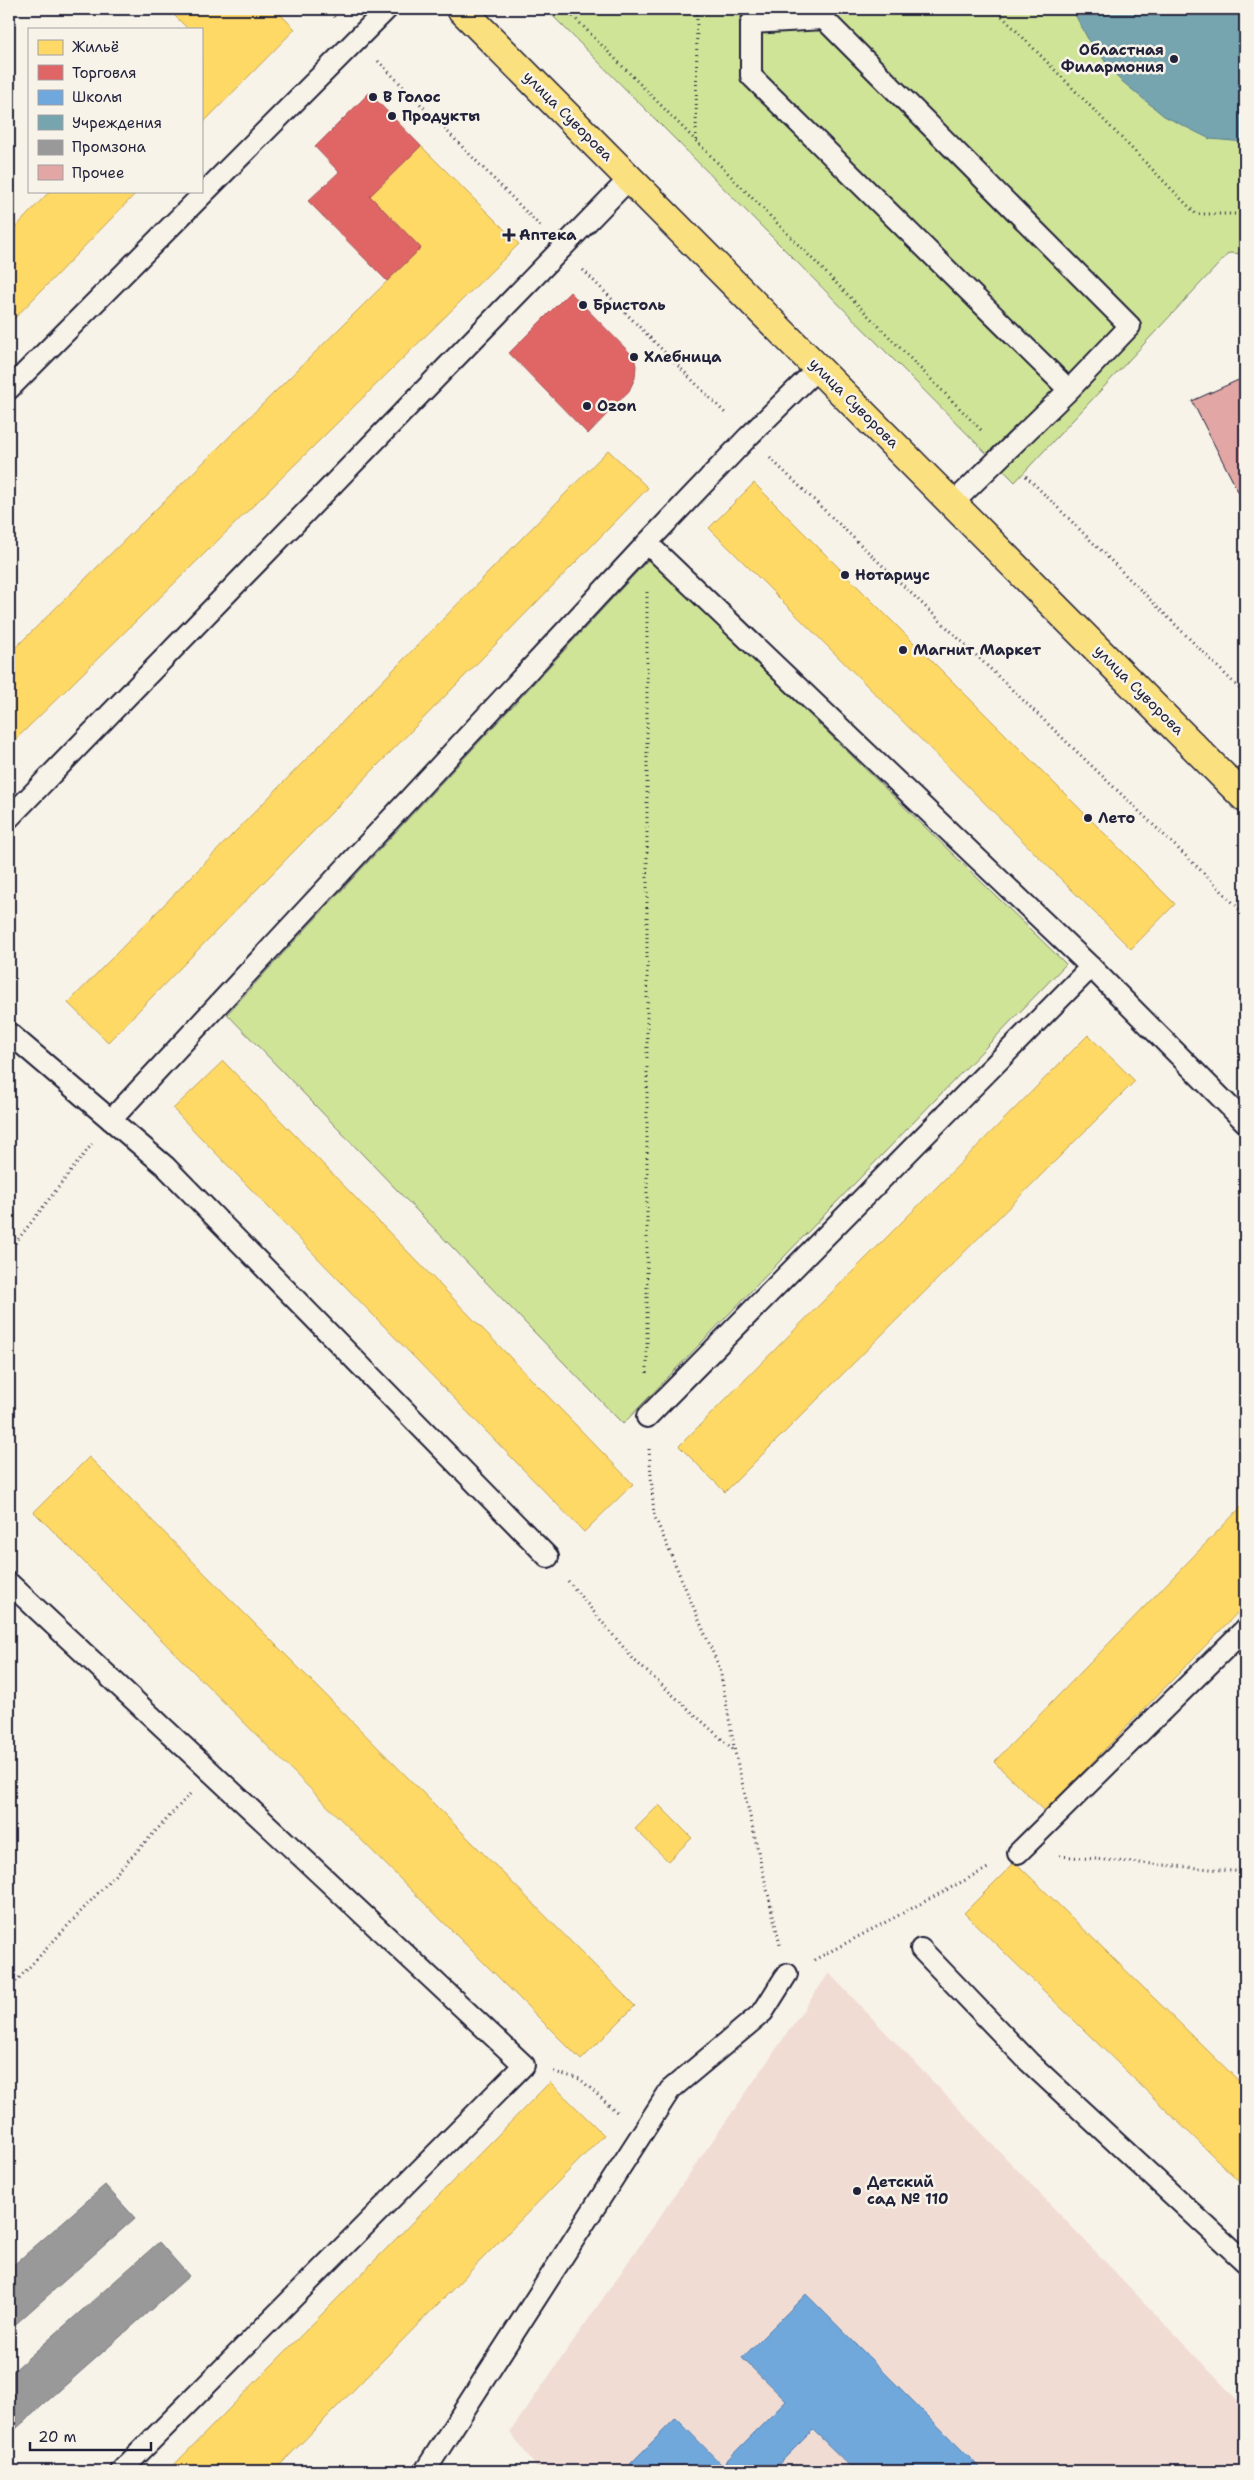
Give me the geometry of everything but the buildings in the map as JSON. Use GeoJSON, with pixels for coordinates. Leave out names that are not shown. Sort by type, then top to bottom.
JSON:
{"type":"FeatureCollection","features":[{"type":"Feature","properties":{"kind":"main road","name":"улица Суворова"},"geometry":{"type":"LineString","coordinates":[[461,9],[1245,798]]}},
{"type":"Feature","properties":{"kind":"lane"},"geometry":{"type":"LineString","coordinates":[[9,389],[387,9]]}},
{"type":"Feature","properties":{"kind":"lane"},"geometry":{"type":"LineString","coordinates":[[952,503],[1069,390],[1130,326],[824,19],[751,23],[751,76],[1069,390]]}},
{"type":"Feature","properties":{"kind":"lane"},"geometry":{"type":"LineString","coordinates":[[9,818],[630,178]]}},
{"type":"Feature","properties":{"kind":"lane"},"geometry":{"type":"LineString","coordinates":[[111,1120],[647,543],[748,436],[819,368]]}},
{"type":"Feature","properties":{"kind":"lane"},"geometry":{"type":"LineString","coordinates":[[647,543],[1091,967],[1245,1122]]}},
{"type":"Feature","properties":{"kind":"lane"},"geometry":{"type":"LineString","coordinates":[[647,1416],[1091,967]]}},
{"type":"Feature","properties":{"kind":"lane"},"geometry":{"type":"LineString","coordinates":[[9,1033],[165,1166],[548,1557]]}},
{"type":"Feature","properties":{"kind":"lane"},"geometry":{"type":"LineString","coordinates":[[9,1583],[524,2065],[121,2471]]}},
{"type":"Feature","properties":{"kind":"lane"},"geometry":{"type":"LineString","coordinates":[[1018,1853],[1245,1629]]}},
{"type":"Feature","properties":{"kind":"lane"},"geometry":{"type":"LineString","coordinates":[[921,1949],[1028,2062],[1245,2262]]}},
{"type":"Feature","properties":{"kind":"lane"},"geometry":{"type":"LineString","coordinates":[[425,2471],[670,2090],[763,2012],[787,1974]]}},
{"type":"Feature","properties":{"kind":"path"},"geometry":{"type":"LineString","coordinates":[[327,9],[748,436],[1214,882],[1245,915]]}},
{"type":"Feature","properties":{"kind":"path"},"geometry":{"type":"LineString","coordinates":[[566,9],[1002,453],[1245,694]]}},
{"type":"Feature","properties":{"kind":"path"},"geometry":{"type":"LineString","coordinates":[[696,140],[697,9]]}},
{"type":"Feature","properties":{"kind":"path"},"geometry":{"type":"LineString","coordinates":[[995,9],[1196,214],[1245,214]]}},
{"type":"Feature","properties":{"kind":"path"},"geometry":{"type":"LineString","coordinates":[[647,543],[647,1416],[654,1515],[720,1669],[735,1752],[787,1974],[1018,1853],[1245,1872]]}},
{"type":"Feature","properties":{"kind":"path"},"geometry":{"type":"LineString","coordinates":[[9,1250],[111,1120]]}},
{"type":"Feature","properties":{"kind":"path"},"geometry":{"type":"LineString","coordinates":[[548,1557],[634,1660],[735,1752]]}},
{"type":"Feature","properties":{"kind":"path"},"geometry":{"type":"LineString","coordinates":[[9,1989],[211,1772]]}},
{"type":"Feature","properties":{"kind":"path"},"geometry":{"type":"LineString","coordinates":[[524,2065],[580,2079],[641,2134]]}},
{"type":"Feature","properties":{"kind":"shaded area","name":"Детский сад № 110"},"geometry":{"type":"Polygon","coordinates":[[[829,1973],[1245,2408],[1245,2471],[539,2471],[510,2432],[829,1973]]]}},
{"type":"Feature","properties":{"kind":"green space"},"geometry":{"type":"Polygon","coordinates":[[[546,9],[1245,9],[1245,254],[1229,253],[1015,482],[546,9]]]}},
{"type":"Feature","properties":{"kind":"green space"},"geometry":{"type":"Polygon","coordinates":[[[649,559],[1066,964],[623,1424],[227,1014],[649,559]]]}},
{"type":"Feature","properties":{"kind":"place","name":"Областная Филармония"},"geometry":{"type":"Point","coordinates":[1174,59]}},
{"type":"Feature","properties":{"kind":"place","name":"В Голос"},"geometry":{"type":"Point","coordinates":[373,97]}},
{"type":"Feature","properties":{"kind":"place","name":"Продукты"},"geometry":{"type":"Point","coordinates":[392,116]}},
{"type":"Feature","properties":{"kind":"place","name":"Аптека"},"geometry":{"type":"Point","coordinates":[509,235]}},
{"type":"Feature","properties":{"kind":"place","name":"Бристоль"},"geometry":{"type":"Point","coordinates":[583,305]}},
{"type":"Feature","properties":{"kind":"place","name":"Хлебница"},"geometry":{"type":"Point","coordinates":[634,357]}},
{"type":"Feature","properties":{"kind":"place","name":"Ozon"},"geometry":{"type":"Point","coordinates":[587,406]}},
{"type":"Feature","properties":{"kind":"place","name":"Нотариус"},"geometry":{"type":"Point","coordinates":[845,575]}},
{"type":"Feature","properties":{"kind":"place","name":"Магнит Маркет"},"geometry":{"type":"Point","coordinates":[903,650]}},
{"type":"Feature","properties":{"kind":"place","name":"Лето"},"geometry":{"type":"Point","coordinates":[1088,818]}},
{"type":"Feature","properties":{"kind":"place","name":"Детский сад № 110"},"geometry":{"type":"Point","coordinates":[857,2191]}}]}
